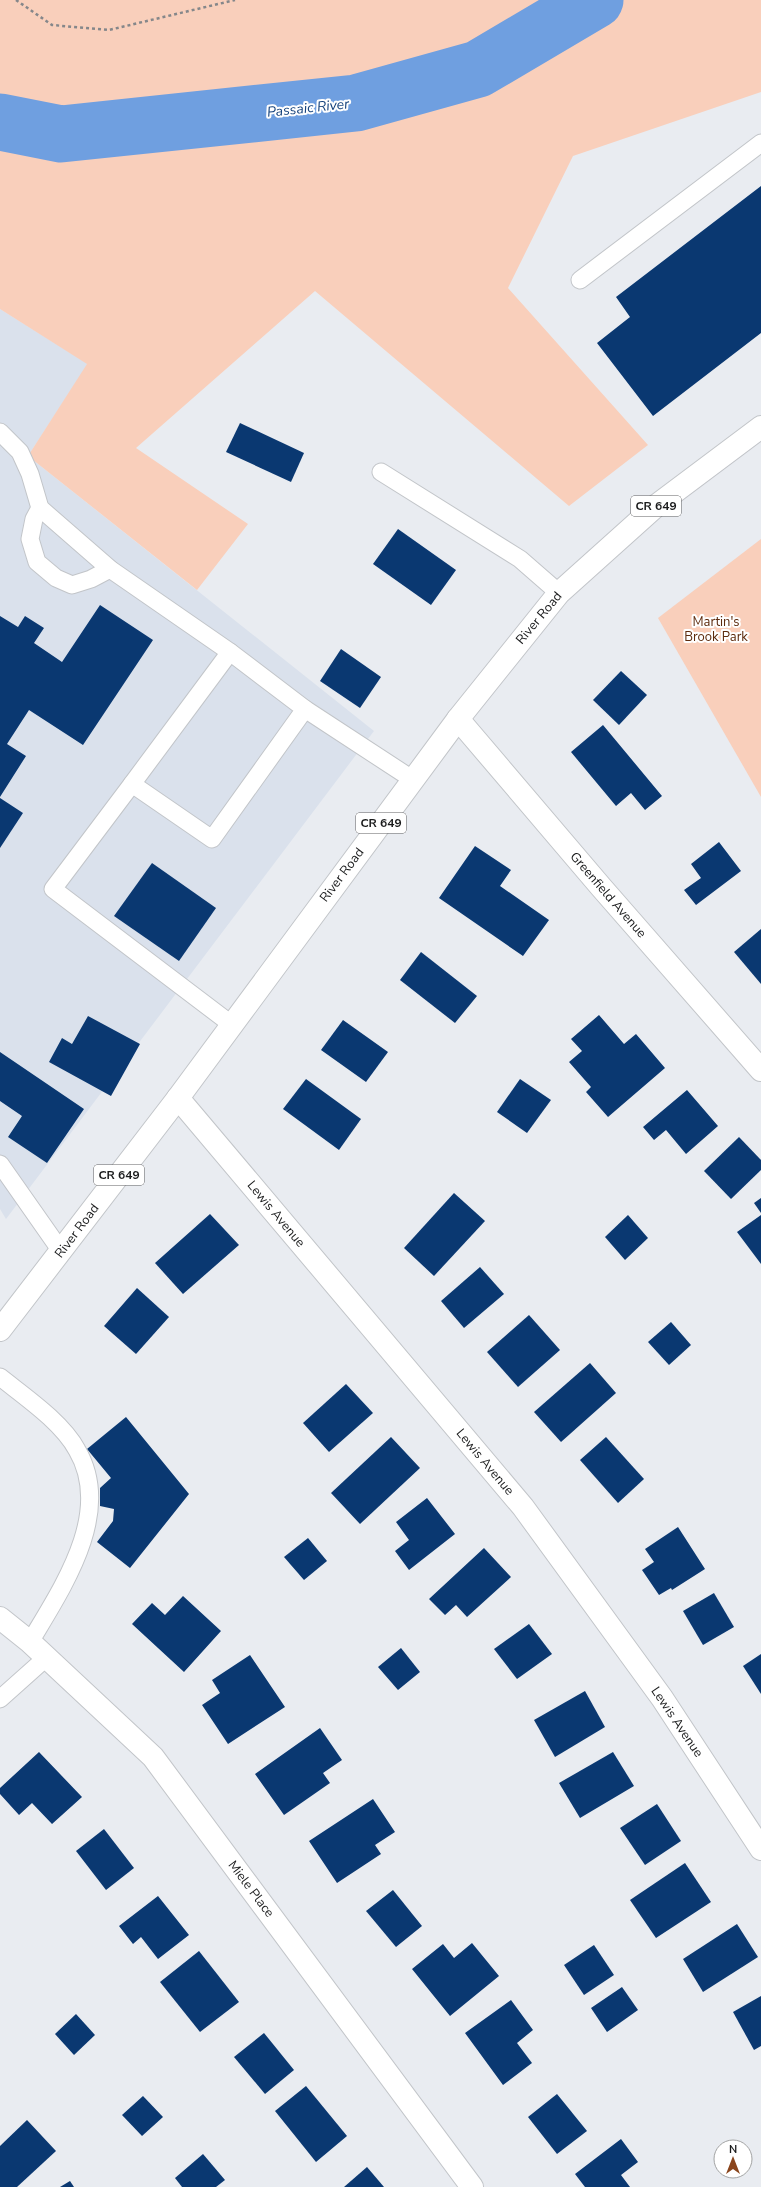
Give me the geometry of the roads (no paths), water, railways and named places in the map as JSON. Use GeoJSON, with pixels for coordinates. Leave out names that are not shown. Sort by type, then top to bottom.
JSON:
{"type":"FeatureCollection","features":[{"type":"Feature","properties":{"kind":"street","name":"River Road"},"geometry":{"type":"LineString","coordinates":[[2,1322],[61,1251],[178,1098],[231,1024],[458,718],[559,593],[657,505],[761,427]]}},
{"type":"Feature","properties":{"kind":"street","name":"Greenfield Avenue"},"geometry":{"type":"LineString","coordinates":[[458,718],[600,888],[761,1070]]}},
{"type":"Feature","properties":{"kind":"street","name":"Lewis Avenue"},"geometry":{"type":"LineString","coordinates":[[178,1098],[523,1507],[662,1698],[761,1849]]}},
{"type":"Feature","properties":{"kind":"street","name":"Miele Place"},"geometry":{"type":"LineString","coordinates":[[0,1618],[47,1657],[153,1757],[472,2187]]}},
{"type":"Feature","properties":{"kind":"lane"},"geometry":{"type":"LineString","coordinates":[[580,280],[761,143]]}},
{"type":"Feature","properties":{"kind":"lane"},"geometry":{"type":"LineString","coordinates":[[0,432],[20,452],[30,474],[40,508],[110,569],[230,652],[305,708],[412,779]]}},
{"type":"Feature","properties":{"kind":"lane"},"geometry":{"type":"LineString","coordinates":[[381,472],[520,559],[559,593]]}},
{"type":"Feature","properties":{"kind":"lane"},"geometry":{"type":"LineString","coordinates":[[40,508],[34,519],[30,539],[37,562],[56,578],[72,585],[91,579],[110,569]]}},
{"type":"Feature","properties":{"kind":"lane"},"geometry":{"type":"LineString","coordinates":[[230,652],[53,888],[231,1024]]}},
{"type":"Feature","properties":{"kind":"lane"},"geometry":{"type":"LineString","coordinates":[[132,784],[212,839],[305,708]]}},
{"type":"Feature","properties":{"kind":"lane"},"geometry":{"type":"LineString","coordinates":[[0,1164],[61,1251]]}},
{"type":"Feature","properties":{"kind":"lane"},"geometry":{"type":"LineString","coordinates":[[0,1377],[60,1427],[77,1449],[85,1467],[89,1494],[87,1519],[80,1546],[60,1591],[30,1642]]}},
{"type":"Feature","properties":{"kind":"lane"},"geometry":{"type":"LineString","coordinates":[[0,1699],[47,1657]]}},
{"type":"Feature","properties":{"kind":"waterway","name":"Passaic River"},"geometry":{"type":"LineString","coordinates":[[0,122],[61,134],[356,103],[478,69],[595,0]]}},
{"type":"Feature","properties":{"kind":"park label","name":"Martin's Brook Park"},"geometry":{"type":"Point","coordinates":[716,630]}}]}
